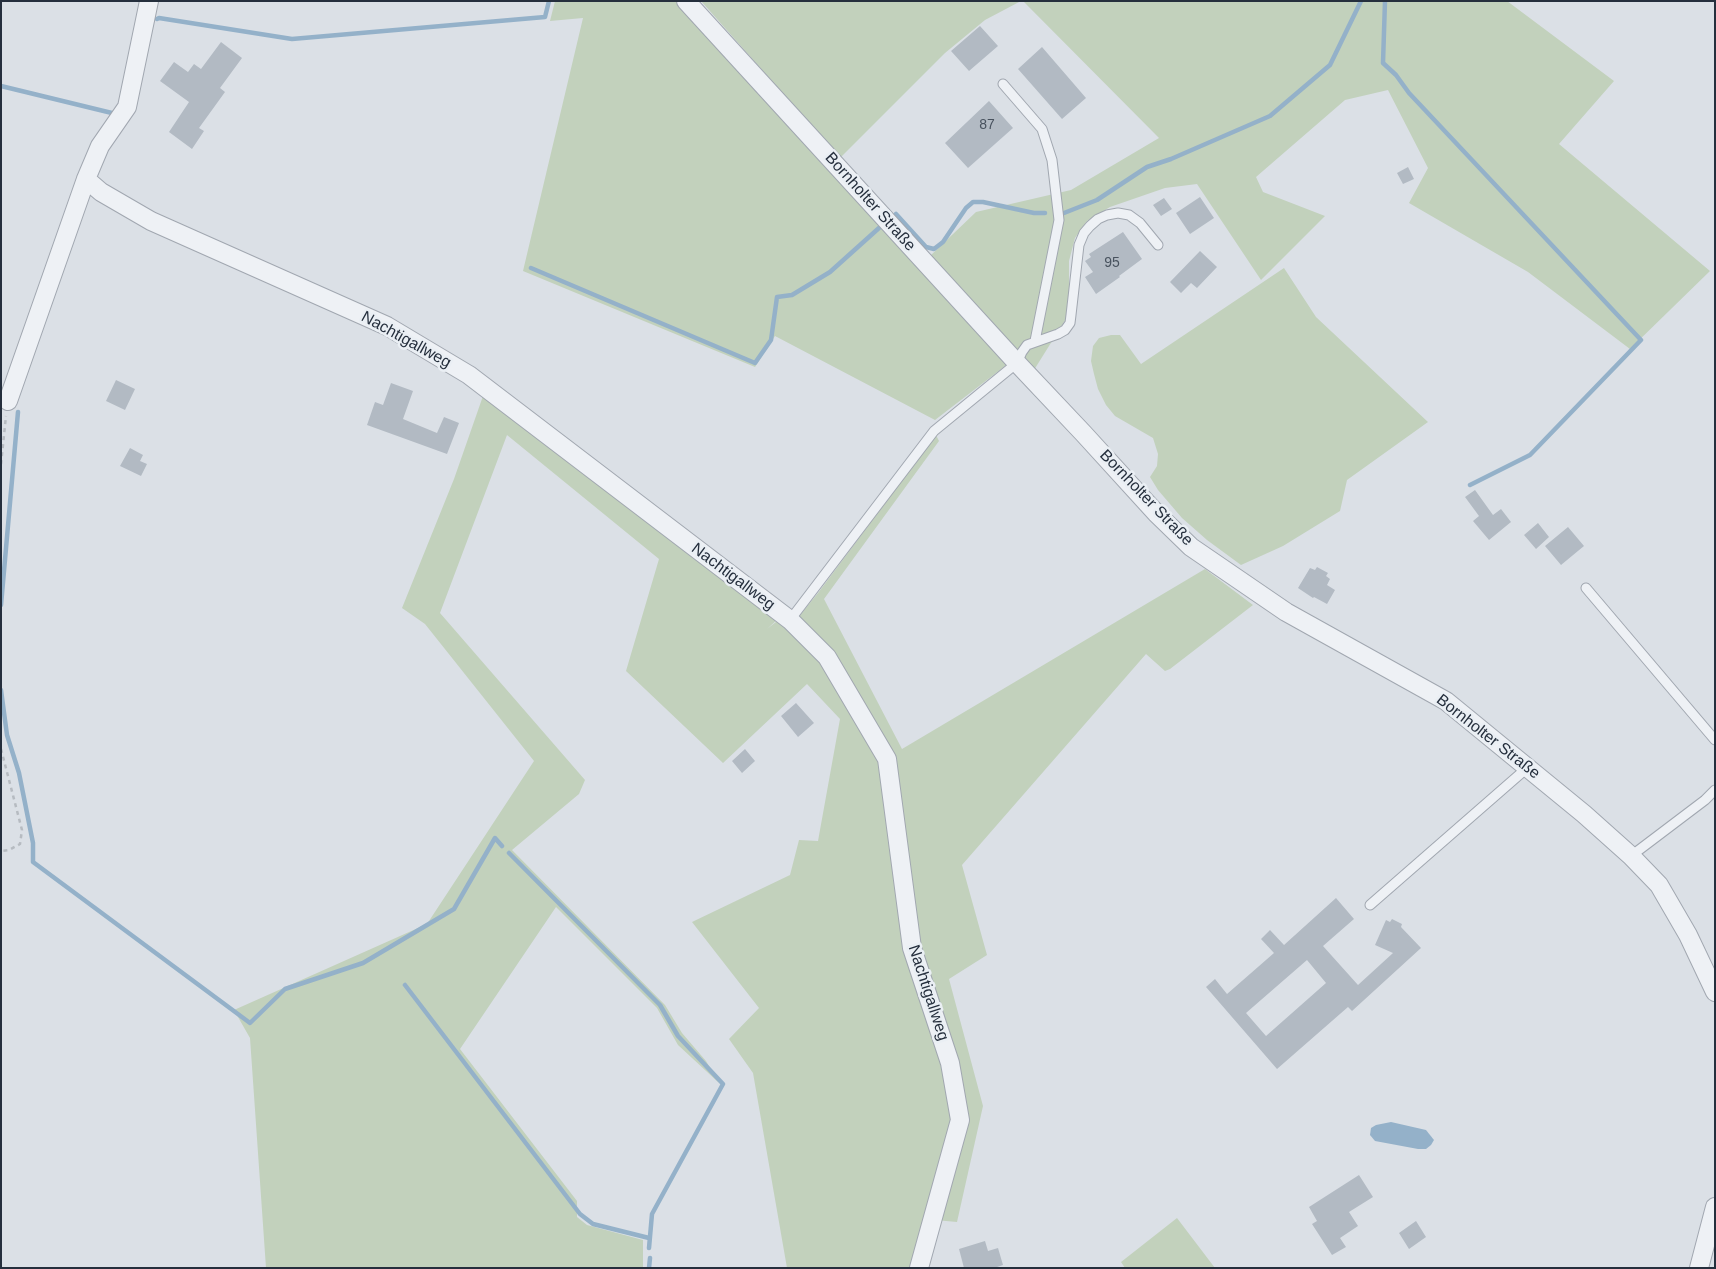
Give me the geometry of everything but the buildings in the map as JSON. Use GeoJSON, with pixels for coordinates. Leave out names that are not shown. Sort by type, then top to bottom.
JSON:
{"type":"FeatureCollection","features":[{"type":"Feature","properties":{"kind":"street"},"geometry":{"type":"LineString","coordinates":[[8,401],[86,179],[100,146],[127,107],[149,1]]}},
{"type":"Feature","properties":{"kind":"street","name":"Bornholter Straße"},"geometry":{"type":"LineString","coordinates":[[686,1],[1156,513],[1192,547],[1286,612],[1446,701],[1584,814],[1632,856],[1659,886],[1688,934],[1715,992]]}},
{"type":"Feature","properties":{"kind":"street","name":"Nachtigallweg"},"geometry":{"type":"LineString","coordinates":[[86,179],[101,192],[151,221],[386,326],[469,375],[790,620],[827,657],[887,759],[912,948],[950,1063],[960,1120],[919,1268]]}},
{"type":"Feature","properties":{"kind":"street"},"geometry":{"type":"LineString","coordinates":[[1698,1268],[1715,1207]]}},
{"type":"Feature","properties":{"kind":"lane"},"geometry":{"type":"LineString","coordinates":[[1003,84],[1042,129],[1052,160],[1059,220],[1035,341]]}},
{"type":"Feature","properties":{"kind":"lane"},"geometry":{"type":"LineString","coordinates":[[790,620],[934,432],[1017,363],[1027,345],[1065,330],[1070,323],[1079,245],[1084,234],[1098,219],[1118,213],[1129,215],[1140,223],[1158,245]]}},
{"type":"Feature","properties":{"kind":"lane"},"geometry":{"type":"LineString","coordinates":[[1586,588],[1715,740]]}},
{"type":"Feature","properties":{"kind":"lane"},"geometry":{"type":"LineString","coordinates":[[1370,905],[1527,768]]}},
{"type":"Feature","properties":{"kind":"lane"},"geometry":{"type":"LineString","coordinates":[[1632,856],[1705,800],[1715,790]]}},
{"type":"Feature","properties":{"kind":"path"},"geometry":{"type":"LineString","coordinates":[[1,464],[8,401]]}},
{"type":"Feature","properties":{"kind":"path"},"geometry":{"type":"LineString","coordinates":[[1,748],[22,830],[20,844],[9,850],[1,851]]}},
{"type":"Feature","properties":{"kind":"green space"},"geometry":{"type":"Polygon","coordinates":[[[555,1],[677,1],[1009,363],[935,420],[775,336],[755,367],[523,271],[583,18],[550,21],[555,1]]]}},
{"type":"Feature","properties":{"kind":"green space"},"geometry":{"type":"Polygon","coordinates":[[[701,1],[1021,1],[985,20],[945,53],[840,158],[701,1]]]}},
{"type":"Feature","properties":{"kind":"green space"},"geometry":{"type":"Polygon","coordinates":[[[1023,1],[1507,1],[1614,81],[1559,144],[1710,271],[1630,349],[1528,272],[1409,203],[1428,168],[1388,90],[1345,100],[1256,177],[1263,192],[1325,216],[1261,280],[1197,184],[1165,188],[1110,207],[1087,221],[1075,238],[1069,261],[1069,314],[1034,370],[930,256],[976,212],[1071,190],[1159,138],[1023,1]]]}},
{"type":"Feature","properties":{"kind":"green space"},"geometry":{"type":"Polygon","coordinates":[[[1284,268],[1316,317],[1428,422],[1347,480],[1340,511],[1283,546],[1241,565],[1207,540],[1182,518],[1158,490],[1150,477],[1157,466],[1158,454],[1153,438],[1115,416],[1106,405],[1098,389],[1091,361],[1093,346],[1099,338],[1120,335],[1141,364],[1284,268]]]}},
{"type":"Feature","properties":{"kind":"green space"},"geometry":{"type":"Polygon","coordinates":[[[497,385],[789,609],[767,629],[781,618],[791,626],[818,593],[936,435],[939,441],[824,599],[902,749],[1205,569],[1253,605],[1170,669],[1165,671],[1146,654],[962,865],[987,955],[949,979],[983,1106],[957,1222],[935,1220],[915,1268],[787,1268],[753,1073],[729,1039],[759,1008],[692,922],[790,875],[799,840],[818,841],[840,719],[807,684],[723,763],[626,671],[659,559],[507,435],[440,613],[585,780],[579,794],[512,850],[665,1005],[682,1033],[706,1061],[719,1083],[678,1045],[657,1008],[556,907],[460,1049],[577,1201],[577,1217],[587,1225],[643,1240],[643,1268],[266,1268],[250,1038],[234,1010],[427,924],[534,761],[425,624],[402,608],[454,479],[483,396],[497,385]]]}},
{"type":"Feature","properties":{"kind":"green space"},"geometry":{"type":"Polygon","coordinates":[[[1177,1218],[1215,1268],[1125,1268],[1121,1262],[1177,1218]]]}},
{"type":"Feature","properties":{"kind":"water"},"geometry":{"type":"Polygon","coordinates":[[[1391,1122],[1426,1130],[1434,1140],[1426,1149],[1375,1141],[1370,1135],[1371,1128],[1391,1122]]]}},
{"type":"Feature","properties":{"kind":"waterway"},"geometry":{"type":"LineString","coordinates":[[157,19],[292,39],[545,17],[549,1]]}},
{"type":"Feature","properties":{"kind":"waterway"},"geometry":{"type":"LineString","coordinates":[[1064,213],[1097,200],[1147,167],[1171,159],[1270,116],[1330,65],[1361,1]]}},
{"type":"Feature","properties":{"kind":"waterway"},"geometry":{"type":"LineString","coordinates":[[1385,1],[1383,63],[1641,340],[1530,455],[1470,485]]}},
{"type":"Feature","properties":{"kind":"waterway"},"geometry":{"type":"LineString","coordinates":[[1,86],[116,114]]}},
{"type":"Feature","properties":{"kind":"waterway"},"geometry":{"type":"LineString","coordinates":[[896,214],[926,247],[934,249],[943,242],[966,208],[973,202],[983,202],[1034,213],[1045,213]]}},
{"type":"Feature","properties":{"kind":"waterway"},"geometry":{"type":"LineString","coordinates":[[531,268],[755,363],[771,340],[777,297],[792,295],[830,272],[879,228]]}},
{"type":"Feature","properties":{"kind":"waterway"},"geometry":{"type":"LineString","coordinates":[[1,605],[18,412]]}},
{"type":"Feature","properties":{"kind":"waterway"},"geometry":{"type":"LineString","coordinates":[[1,690],[7,735],[19,773],[33,843],[33,862],[250,1023],[285,989],[363,963],[454,909],[495,838],[502,846]]}},
{"type":"Feature","properties":{"kind":"waterway"},"geometry":{"type":"LineString","coordinates":[[509,853],[660,1005],[678,1036],[723,1084],[652,1214],[649,1248]]}},
{"type":"Feature","properties":{"kind":"waterway"},"geometry":{"type":"LineString","coordinates":[[405,985],[580,1214],[593,1224],[649,1238]]}},
{"type":"Feature","properties":{"kind":"waterway"},"geometry":{"type":"LineString","coordinates":[[649,1268],[650,1258]]}}]}
